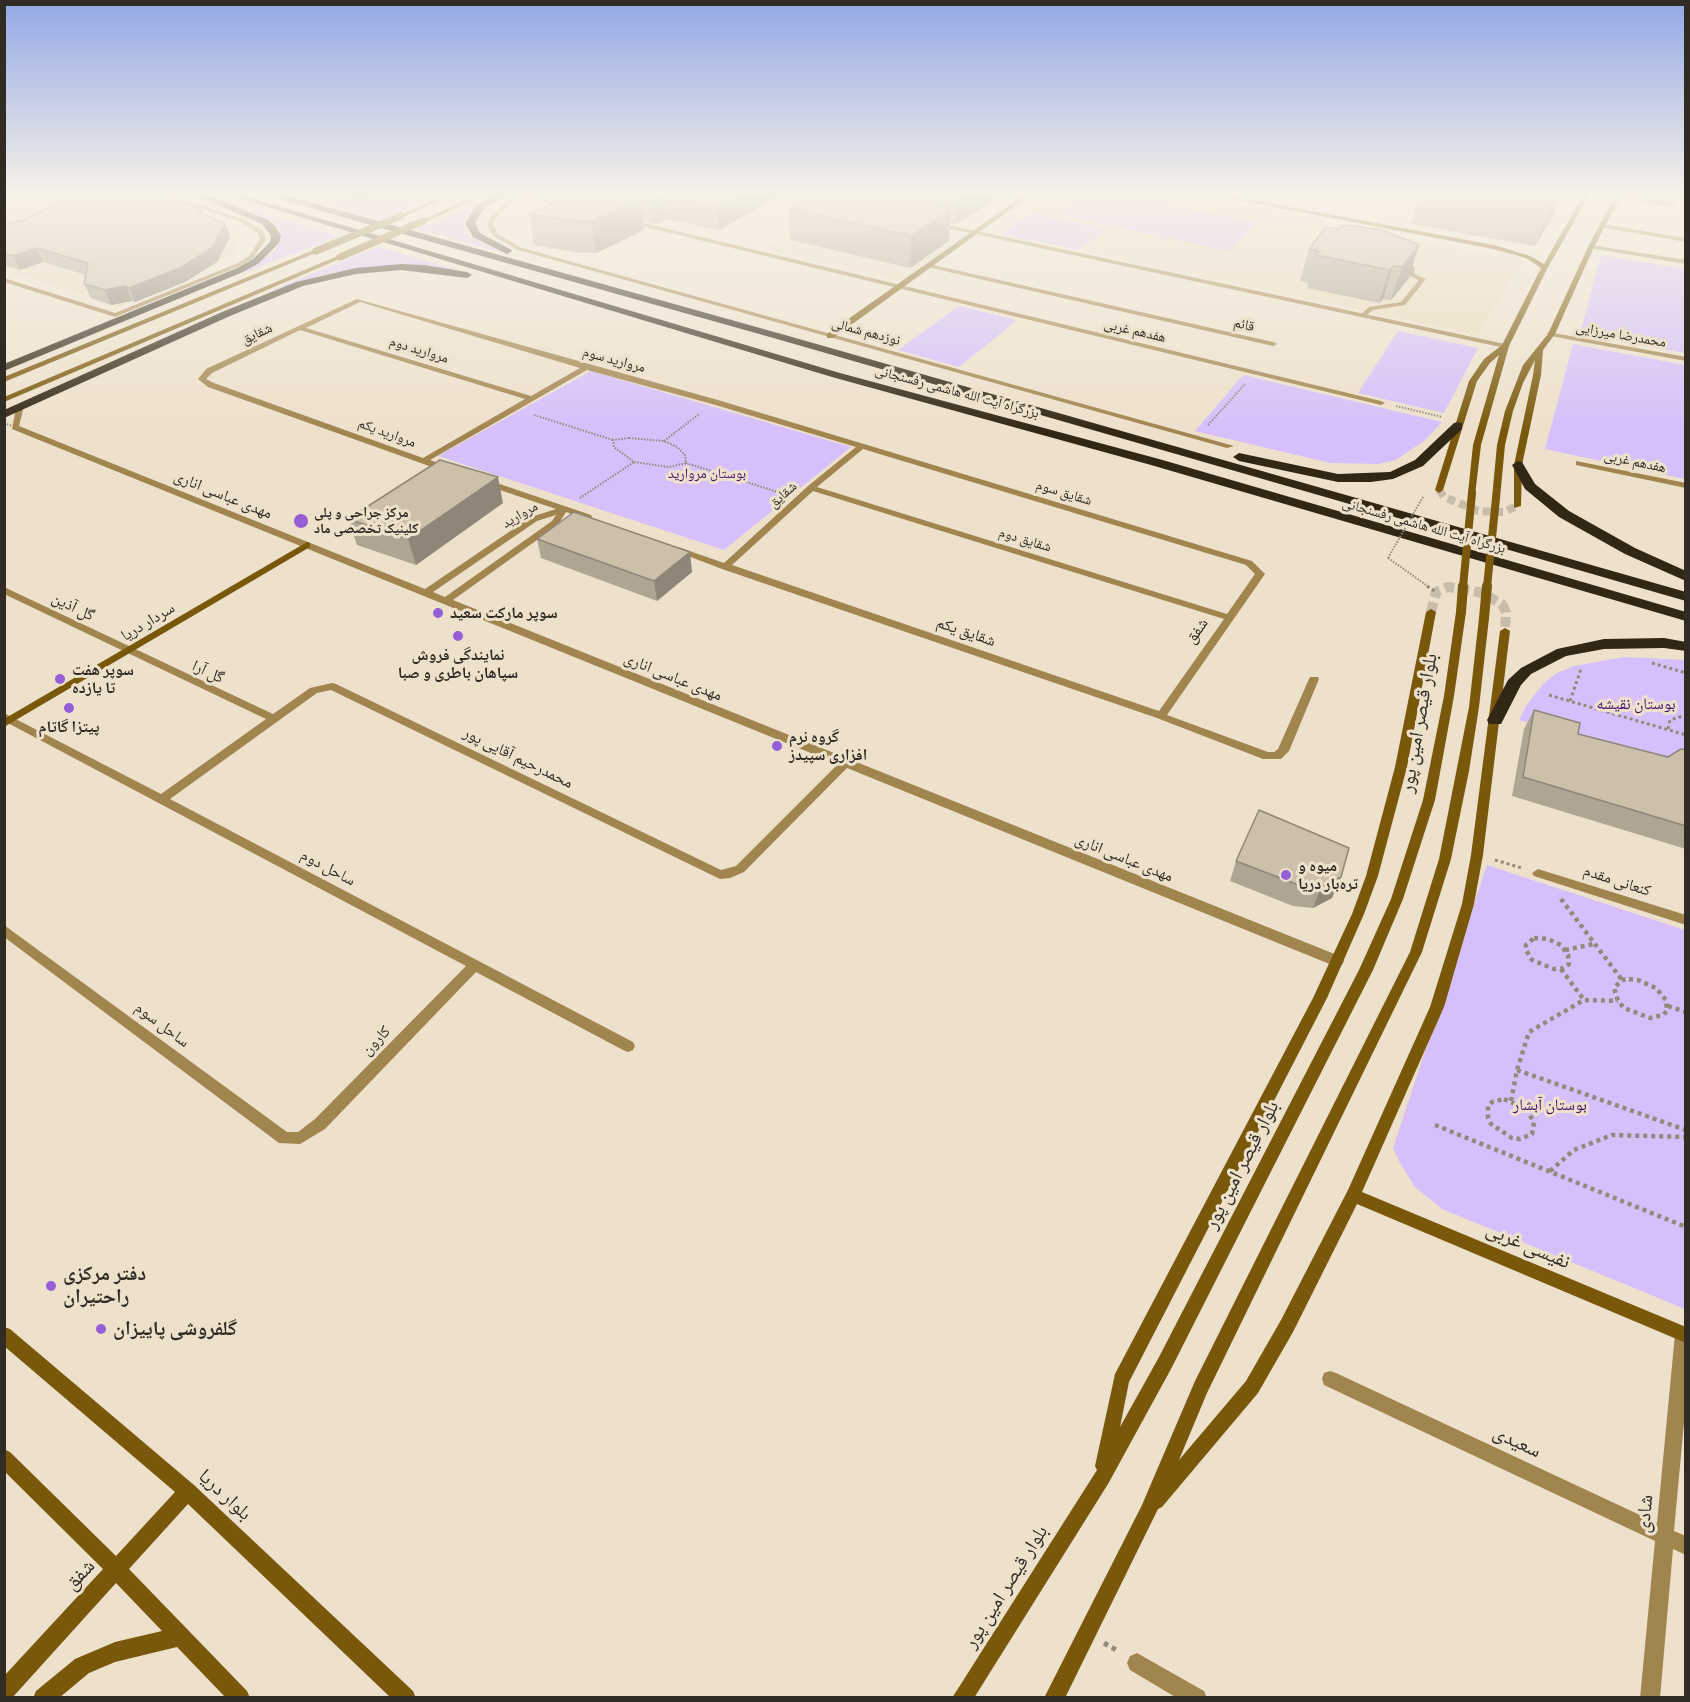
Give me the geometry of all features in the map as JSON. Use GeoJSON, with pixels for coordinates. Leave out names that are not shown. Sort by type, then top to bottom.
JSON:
{"type":"FeatureCollection","features":[{"type":"Feature","properties":{"kind":"highway"},"geometry":{"type":"LineString","coordinates":[[4,369],[237,271]]}},
{"type":"Feature","properties":{"kind":"highway"},"geometry":{"type":"LineString","coordinates":[[4,415],[236,310],[300,284],[334,274],[353,271]]}},
{"type":"Feature","properties":{"kind":"highway"},"geometry":{"type":"LineString","coordinates":[[444,271],[549,289]]}},
{"type":"Feature","properties":{"kind":"highway","name":"بزرگراه آیت الله هاشمی رفسنجانی"},"geometry":{"type":"LineString","coordinates":[[490,271],[836,375],[1155,462],[1686,617]]}},
{"type":"Feature","properties":{"kind":"highway","name":"بزرگراه آیت الله هاشمی رفسنجانی"},"geometry":{"type":"LineString","coordinates":[[547,271],[1686,597]]}},
{"type":"Feature","properties":{"kind":"highway"},"geometry":{"type":"LineString","coordinates":[[560,271],[595,285]]}},
{"type":"Feature","properties":{"kind":"highway"},"geometry":{"type":"LineString","coordinates":[[1154,445],[1228,455],[1338,478],[1371,478],[1393,475],[1419,463],[1459,424]]}},
{"type":"Feature","properties":{"kind":"highway"},"geometry":{"type":"LineString","coordinates":[[1518,465],[1530,486],[1564,514],[1630,551],[1686,577]]}},
{"type":"Feature","properties":{"kind":"highway"},"geometry":{"type":"LineString","coordinates":[[1495,720],[1514,683],[1526,671],[1562,652],[1604,644],[1632,643],[1686,647]]}},
{"type":"Feature","properties":{"kind":"main road"},"geometry":{"type":"LineString","coordinates":[[4,380],[267,271]]}},
{"type":"Feature","properties":{"kind":"main road"},"geometry":{"type":"LineString","coordinates":[[4,400],[305,271]]}},
{"type":"Feature","properties":{"kind":"main road"},"geometry":{"type":"LineString","coordinates":[[830,336],[921,271]]}},
{"type":"Feature","properties":{"kind":"main road"},"geometry":{"type":"LineString","coordinates":[[1439,490],[1473,381],[1487,361],[1505,346],[1543,271]]}},
{"type":"Feature","properties":{"kind":"main road"},"geometry":{"type":"LineString","coordinates":[[1054,1698],[1148,1511],[1201,1387],[1416,952],[1445,859],[1463,771],[1474,707],[1501,445],[1509,411],[1527,365],[1551,334],[1580,271]]}},
{"type":"Feature","properties":{"kind":"main road","name":"بلوار قیصر امین پور"},"geometry":{"type":"LineString","coordinates":[[962,1698],[1102,1478],[1165,1364],[1299,1106],[1366,970],[1397,899],[1429,800],[1461,612],[1477,445],[1505,346]]}},
{"type":"Feature","properties":{"kind":"main road"},"geometry":{"type":"LineString","coordinates":[[1517,506],[1518,465],[1537,375],[1539,350]]}},
{"type":"Feature","properties":{"kind":"main road","name":"سردار دریا"},"geometry":{"type":"LineString","coordinates":[[7,720],[307,545]]}},
{"type":"Feature","properties":{"kind":"main road"},"geometry":{"type":"LineString","coordinates":[[1102,1478],[1120,1380],[1242,1151],[1337,961],[1358,914],[1375,865],[1401,767],[1431,612]]}},
{"type":"Feature","properties":{"kind":"main road"},"geometry":{"type":"LineString","coordinates":[[1148,1511],[1252,1387],[1287,1326],[1353,1195],[1437,1007],[1468,904],[1477,855],[1505,631]]}},
{"type":"Feature","properties":{"kind":"main road","name":"نفیسی غربی"},"geometry":{"type":"LineString","coordinates":[[1353,1195],[1684,1335]]}},
{"type":"Feature","properties":{"kind":"main road","name":"بلوار دریا"},"geometry":{"type":"LineString","coordinates":[[4,1335],[188,1491],[406,1698]]}},
{"type":"Feature","properties":{"kind":"main road"},"geometry":{"type":"LineString","coordinates":[[4,1458],[117,1569],[240,1698]]}},
{"type":"Feature","properties":{"kind":"main road","name":"شفق"},"geometry":{"type":"LineString","coordinates":[[4,1691],[188,1491]]}},
{"type":"Feature","properties":{"kind":"main road"},"geometry":{"type":"LineString","coordinates":[[43,1698],[82,1666],[115,1652],[182,1636]]}},
{"type":"Feature","properties":{"kind":"street"},"geometry":{"type":"LineString","coordinates":[[4,280],[115,315],[222,271]]}},
{"type":"Feature","properties":{"kind":"street","name":"نوزدهم شمالی"},"geometry":{"type":"LineString","coordinates":[[596,271],[1230,446]]}},
{"type":"Feature","properties":{"kind":"street","name":"هفدهم غربی"},"geometry":{"type":"LineString","coordinates":[[831,271],[1381,403]]}},
{"type":"Feature","properties":{"kind":"street","name":"قائم"},"geometry":{"type":"LineString","coordinates":[[953,271],[1273,344]]}},
{"type":"Feature","properties":{"kind":"street"},"geometry":{"type":"LineString","coordinates":[[1154,271],[1505,346]]}},
{"type":"Feature","properties":{"kind":"street"},"geometry":{"type":"LineString","coordinates":[[1362,316],[1371,308],[1403,304],[1423,279],[1412,275],[1410,271]]}},
{"type":"Feature","properties":{"kind":"street","name":"شقایق"},"geometry":{"type":"LineString","coordinates":[[202,379],[209,371],[359,300]]}},
{"type":"Feature","properties":{"kind":"street","name":"مروارید سوم"},"geometry":{"type":"LineString","coordinates":[[359,300],[862,446]]}},
{"type":"Feature","properties":{"kind":"street","name":"مروارید دوم"},"geometry":{"type":"LineString","coordinates":[[300,328],[531,398]]}},
{"type":"Feature","properties":{"kind":"street","name":"محمدرضا میرزایی"},"geometry":{"type":"LineString","coordinates":[[1551,334],[1686,359]]}},
{"type":"Feature","properties":{"kind":"street"},"geometry":{"type":"LineString","coordinates":[[423,461],[586,367]]}},
{"type":"Feature","properties":{"kind":"street","name":"مروارید یکم"},"geometry":{"type":"LineString","coordinates":[[202,379],[211,385],[456,472]]}},
{"type":"Feature","properties":{"kind":"street"},"geometry":{"type":"LineString","coordinates":[[14,427],[19,410]]}},
{"type":"Feature","properties":{"kind":"street","name":"مهدی عباسی اناری"},"geometry":{"type":"LineString","coordinates":[[14,427],[1337,961]]}},
{"type":"Feature","properties":{"kind":"street","name":"شقایق"},"geometry":{"type":"LineString","coordinates":[[725,567],[811,488],[862,446]]}},
{"type":"Feature","properties":{"kind":"street","name":"شقایق سوم"},"geometry":{"type":"LineString","coordinates":[[862,446],[1249,563],[1257,568]]}},
{"type":"Feature","properties":{"kind":"street","name":"هفدهم غربی"},"geometry":{"type":"LineString","coordinates":[[1579,463],[1686,486]]}},
{"type":"Feature","properties":{"kind":"street"},"geometry":{"type":"LineString","coordinates":[[477,479],[596,520]]}},
{"type":"Feature","properties":{"kind":"street","name":"شقایق دوم"},"geometry":{"type":"LineString","coordinates":[[811,488],[1230,618]]}},
{"type":"Feature","properties":{"kind":"street","name":"مروارید"},"geometry":{"type":"LineString","coordinates":[[426,593],[534,519],[564,509]]}},
{"type":"Feature","properties":{"kind":"street","name":"مروارید"},"geometry":{"type":"LineString","coordinates":[[445,601],[555,523],[564,509]]}},
{"type":"Feature","properties":{"kind":"street","name":"شقایق یکم"},"geometry":{"type":"LineString","coordinates":[[660,543],[1161,716],[1267,756],[1277,756],[1282,752],[1314,679]]}},
{"type":"Feature","properties":{"kind":"street","name":"شفق"},"geometry":{"type":"LineString","coordinates":[[1161,716],[1260,574],[1257,568]]}},
{"type":"Feature","properties":{"kind":"street","name":"گل آذین"},"geometry":{"type":"LineString","coordinates":[[4,590],[128,651]]}},
{"type":"Feature","properties":{"kind":"street","name":"گل آرا"},"geometry":{"type":"LineString","coordinates":[[128,651],[275,719]]}},
{"type":"Feature","properties":{"kind":"street","name":"محمدرحیم آقایی پور"},"geometry":{"type":"LineString","coordinates":[[162,799],[314,690],[332,686],[720,875],[730,874],[740,869],[846,762]]}},
{"type":"Feature","properties":{"kind":"street","name":"ساحل دوم"},"geometry":{"type":"LineString","coordinates":[[7,720],[162,799],[628,1046]]}},
{"type":"Feature","properties":{"kind":"street","name":"کنعانی مقدم"},"geometry":{"type":"LineString","coordinates":[[1538,873],[1686,920]]}},
{"type":"Feature","properties":{"kind":"street","name":"ساحل سوم"},"geometry":{"type":"LineString","coordinates":[[4,930],[284,1138],[300,1138]]}},
{"type":"Feature","properties":{"kind":"street","name":"کارون"},"geometry":{"type":"LineString","coordinates":[[300,1138],[320,1124],[475,965]]}},
{"type":"Feature","properties":{"kind":"street","name":"شادی"},"geometry":{"type":"LineString","coordinates":[[1650,1698],[1684,1335]]}},
{"type":"Feature","properties":{"kind":"street","name":"سعیدی"},"geometry":{"type":"LineString","coordinates":[[1330,1379],[1686,1546]]}},
{"type":"Feature","properties":{"kind":"street"},"geometry":{"type":"LineString","coordinates":[[1137,1663],[1197,1698]]}},
{"type":"Feature","properties":{"kind":"path"},"geometry":{"type":"LineString","coordinates":[[1197,437],[1255,373]]}},
{"type":"Feature","properties":{"kind":"path"},"geometry":{"type":"LineString","coordinates":[[664,441],[715,402]]}},
{"type":"Feature","properties":{"kind":"path"},"geometry":{"type":"LineString","coordinates":[[1381,403],[1459,424]]}},
{"type":"Feature","properties":{"kind":"path"},"geometry":{"type":"LineString","coordinates":[[513,409],[613,440],[629,438],[664,441],[677,447],[685,455],[686,463]]}},
{"type":"Feature","properties":{"kind":"path"},"geometry":{"type":"LineString","coordinates":[[4,423],[14,427]]}},
{"type":"Feature","properties":{"kind":"path"},"geometry":{"type":"LineString","coordinates":[[613,440],[614,447],[634,462],[669,467],[686,463],[790,496]]}},
{"type":"Feature","properties":{"kind":"path"},"geometry":{"type":"LineString","coordinates":[[564,509],[634,462]]}},
{"type":"Feature","properties":{"kind":"path"},"geometry":{"type":"LineString","coordinates":[[1423,496],[1388,558],[1436,592]]}},
{"type":"Feature","properties":{"kind":"path"},"geometry":{"type":"LineString","coordinates":[[1651,663],[1686,673]]}},
{"type":"Feature","properties":{"kind":"path"},"geometry":{"type":"LineString","coordinates":[[1570,701],[1581,669]]}},
{"type":"Feature","properties":{"kind":"path"},"geometry":{"type":"LineString","coordinates":[[1549,695],[1686,735]]}},
{"type":"Feature","properties":{"kind":"path"},"geometry":{"type":"LineString","coordinates":[[1668,729],[1670,720],[1686,715]]}},
{"type":"Feature","properties":{"kind":"path"},"geometry":{"type":"LineString","coordinates":[[1477,855],[1538,873]]}},
{"type":"Feature","properties":{"kind":"path"},"geometry":{"type":"LineString","coordinates":[[1561,899],[1622,980]]}},
{"type":"Feature","properties":{"kind":"path"},"geometry":{"type":"LineString","coordinates":[[1540,938],[1555,942],[1565,950],[1569,964],[1561,969],[1539,965],[1528,955],[1526,945],[1529,941],[1540,938]]}},
{"type":"Feature","properties":{"kind":"path"},"geometry":{"type":"LineString","coordinates":[[1565,950],[1594,944]]}},
{"type":"Feature","properties":{"kind":"path"},"geometry":{"type":"LineString","coordinates":[[1561,969],[1584,1000]]}},
{"type":"Feature","properties":{"kind":"path"},"geometry":{"type":"LineString","coordinates":[[1668,1006],[1663,1016],[1650,1018],[1632,1013],[1618,1001],[1614,988],[1622,980],[1638,980],[1662,993],[1668,1006],[1686,1012]]}},
{"type":"Feature","properties":{"kind":"path"},"geometry":{"type":"LineString","coordinates":[[1511,1101],[1517,1070],[1529,1032],[1584,1000],[1618,1001]]}},
{"type":"Feature","properties":{"kind":"path"},"geometry":{"type":"LineString","coordinates":[[1517,1070],[1686,1130]]}},
{"type":"Feature","properties":{"kind":"path"},"geometry":{"type":"LineString","coordinates":[[1504,1099],[1511,1101],[1526,1110],[1534,1122],[1532,1134],[1527,1137],[1520,1139],[1504,1135],[1491,1124],[1488,1118],[1488,1106],[1492,1102],[1504,1099]]}},
{"type":"Feature","properties":{"kind":"path"},"geometry":{"type":"LineString","coordinates":[[1435,1125],[1686,1227]]}},
{"type":"Feature","properties":{"kind":"path"},"geometry":{"type":"LineString","coordinates":[[1550,1172],[1574,1150],[1612,1135],[1686,1137]]}},
{"type":"Feature","properties":{"kind":"path"},"geometry":{"type":"LineString","coordinates":[[1087,1632],[1137,1663]]}},
{"type":"Feature","properties":{"kind":"shaded area"},"geometry":{"type":"Polygon","coordinates":[[[9,271],[199,271],[120,307],[9,271]]]}},
{"type":"Feature","properties":{"kind":"shaded area"},"geometry":{"type":"Polygon","coordinates":[[[860,271],[916,271],[902,281],[860,271]]]}},
{"type":"Feature","properties":{"kind":"shaded area"},"geometry":{"type":"Polygon","coordinates":[[[1179,271],[1517,271],[1477,335],[1179,271]]]}},
{"type":"Feature","properties":{"kind":"green space"},"geometry":{"type":"Polygon","coordinates":[[[318,271],[344,271],[327,274],[267,292],[318,271]]]}},
{"type":"Feature","properties":{"kind":"green space"},"geometry":{"type":"Polygon","coordinates":[[[1597,271],[1685,271],[1685,353],[1580,334],[1597,271]]]}},
{"type":"Feature","properties":{"kind":"green space"},"geometry":{"type":"Polygon","coordinates":[[[959,306],[1017,320],[959,367],[898,350],[959,306]]]}},
{"type":"Feature","properties":{"kind":"green space"},"geometry":{"type":"Polygon","coordinates":[[[1398,331],[1478,348],[1444,413],[1358,393],[1398,331]]]}},
{"type":"Feature","properties":{"kind":"green space"},"geometry":{"type":"Polygon","coordinates":[[[1573,344],[1685,365],[1685,479],[1545,449],[1573,344]]]}},
{"type":"Feature","properties":{"kind":"green space","name":"بوستان مروارید"},"geometry":{"type":"Polygon","coordinates":[[[591,371],[851,447],[724,550],[438,456],[591,371]]]}},
{"type":"Feature","properties":{"kind":"green space"},"geometry":{"type":"Polygon","coordinates":[[[1243,375],[1442,422],[1424,441],[1396,460],[1378,464],[1330,463],[1195,431],[1243,375]]]}},
{"type":"Feature","properties":{"kind":"green space","name":"بوستان نقیشه"},"geometry":{"type":"Polygon","coordinates":[[[1624,657],[1685,660],[1685,767],[1519,720],[1526,706],[1544,683],[1557,673],[1574,666],[1624,657]]]}},
{"type":"Feature","properties":{"kind":"green space","name":"بوستان آبشار"},"geometry":{"type":"Polygon","coordinates":[[[1487,865],[1685,930],[1685,1309],[1442,1209],[1415,1187],[1393,1148],[1487,865]]]}},
{"type":"Feature","properties":{"kind":"building"},"geometry":{"type":"Polygon","coordinates":[[[86,271],[171,271],[129,288],[126,286],[105,290],[84,284],[86,271]]]}},
{"type":"Feature","properties":{"kind":"building"},"geometry":{"type":"Polygon","coordinates":[[[440,460],[498,477],[408,539],[348,519],[440,460]]]}},
{"type":"Feature","properties":{"kind":"building"},"geometry":{"type":"Polygon","coordinates":[[[574,512],[690,552],[654,581],[537,539],[574,512]]]}},
{"type":"Feature","properties":{"kind":"building"},"geometry":{"type":"Polygon","coordinates":[[[1534,710],[1580,723],[1578,734],[1668,757],[1681,749],[1686,750],[1686,826],[1523,777],[1534,710]]]}},
{"type":"Feature","properties":{"kind":"building"},"geometry":{"type":"Polygon","coordinates":[[[1259,810],[1349,848],[1341,877],[1321,887],[1301,886],[1236,861],[1259,810]]]}},
{"type":"Feature","properties":{"kind":"tunnel"},"geometry":{"type":"LineString","coordinates":[[1439,490],[1444,497],[1478,511],[1504,512],[1517,506]]}},
{"type":"Feature","properties":{"kind":"tunnel"},"geometry":{"type":"LineString","coordinates":[[1431,612],[1436,592],[1448,587],[1479,592],[1502,604],[1506,612],[1505,631]]}},
{"type":"Feature","properties":{"kind":"place","name":"مرکز جراحی و پلی کلینیک تخصصی ماد"},"geometry":{"type":"Point","coordinates":[301,521]}},
{"type":"Feature","properties":{"kind":"place","name":"سوپر مارکت سعید"},"geometry":{"type":"Point","coordinates":[438,613]}},
{"type":"Feature","properties":{"kind":"place","name":"نمایندگی فروش سپاهان باطری و صبا"},"geometry":{"type":"Point","coordinates":[458,636]}},
{"type":"Feature","properties":{"kind":"place","name":"سوپر هفت تا یازده"},"geometry":{"type":"Point","coordinates":[60,679]}},
{"type":"Feature","properties":{"kind":"place","name":"پیتزا گاتام"},"geometry":{"type":"Point","coordinates":[69,708]}},
{"type":"Feature","properties":{"kind":"place","name":"گروه نرم افزاری سپیدز"},"geometry":{"type":"Point","coordinates":[777,746]}},
{"type":"Feature","properties":{"kind":"place","name":"میوه و تره‌بار دریا"},"geometry":{"type":"Point","coordinates":[1286,875]}},
{"type":"Feature","properties":{"kind":"place","name":"دفتر مرکزی راحتیران"},"geometry":{"type":"Point","coordinates":[51,1286]}},
{"type":"Feature","properties":{"kind":"place","name":"گلفروشی پاییزان"},"geometry":{"type":"Point","coordinates":[101,1329]}}]}
